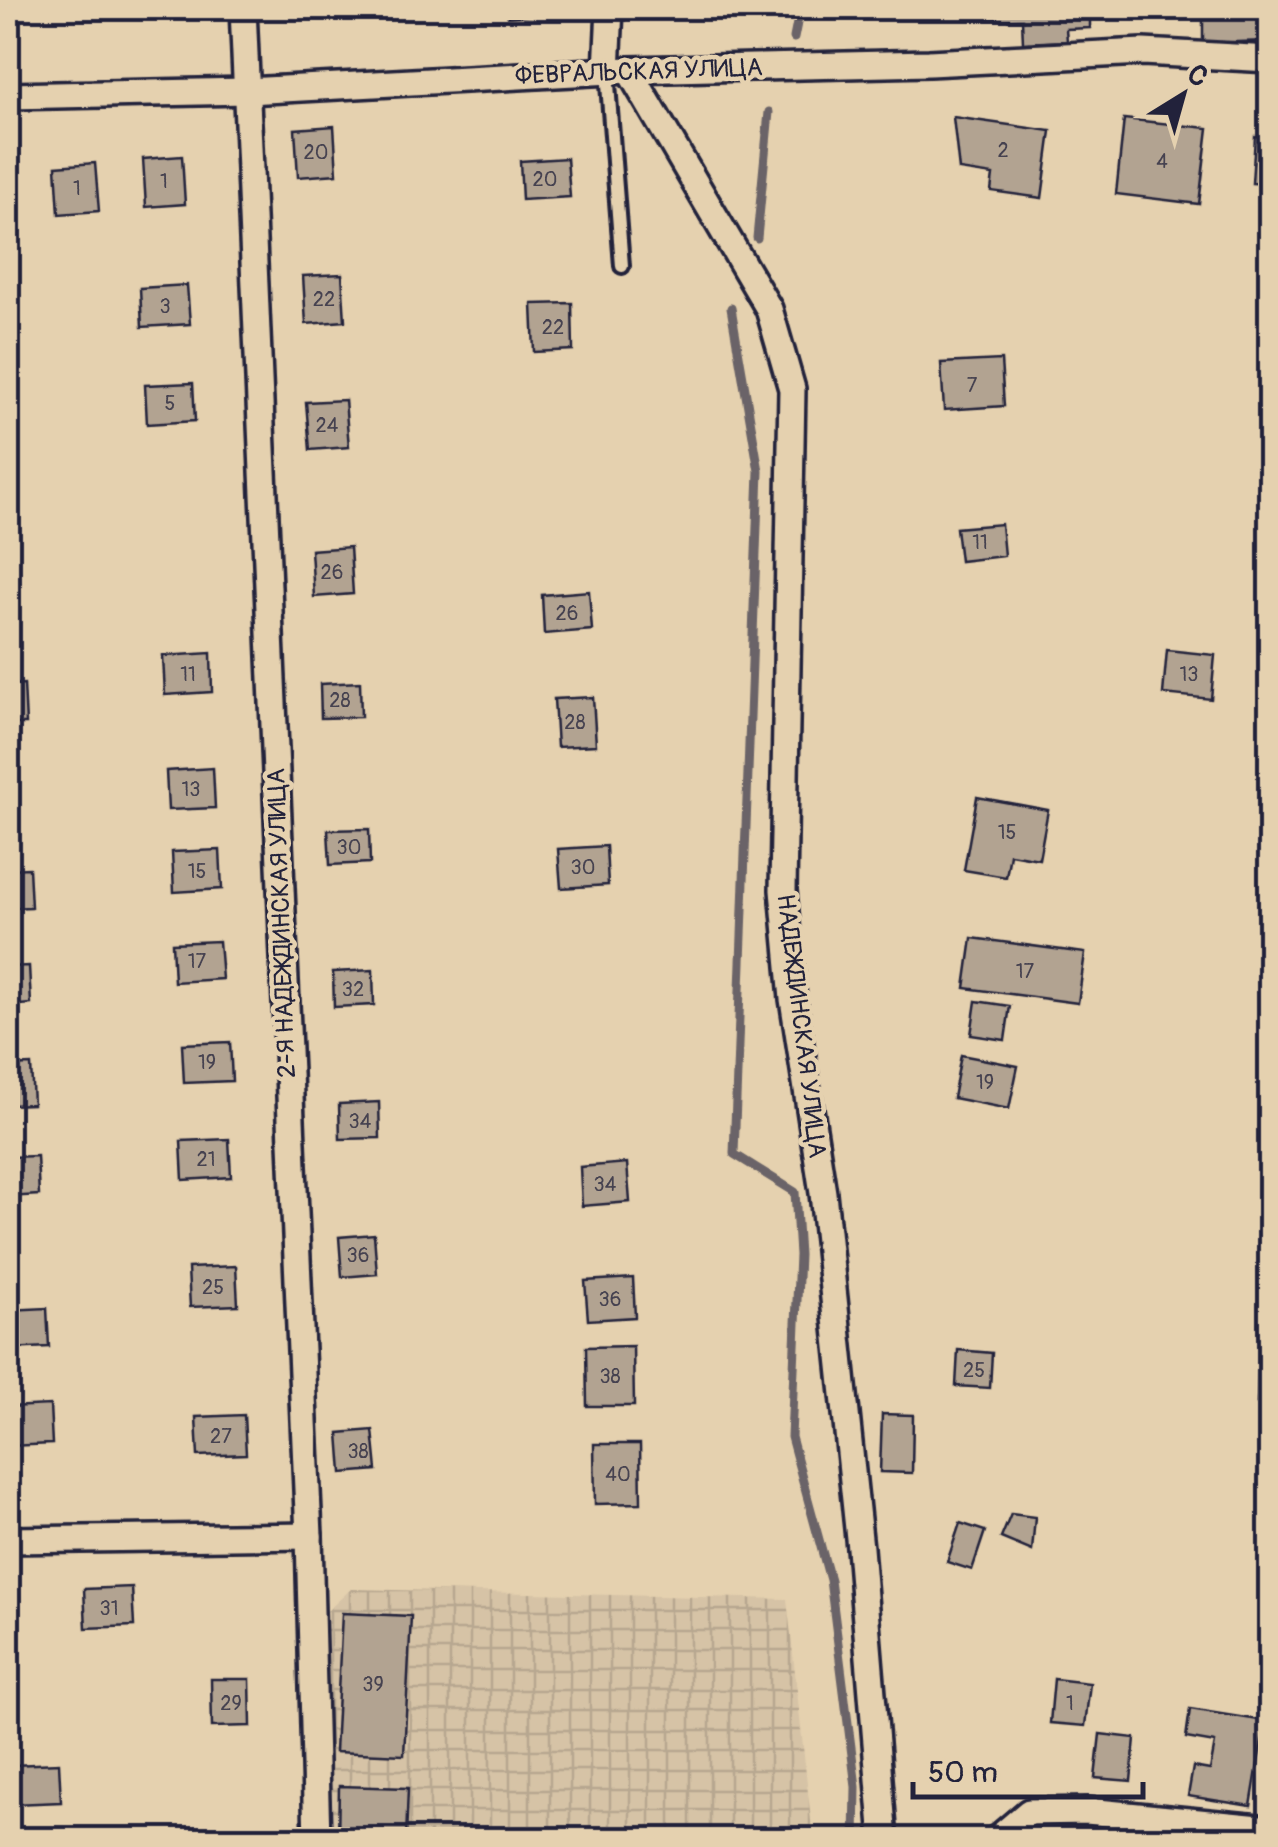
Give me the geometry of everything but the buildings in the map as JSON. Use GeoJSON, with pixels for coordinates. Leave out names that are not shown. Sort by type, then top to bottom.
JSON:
{"type":"FeatureCollection","features":[{"type":"Feature","properties":{"kind":"street","name":"2-Я НАДЕЖДИНСКАЯ УЛИЦА"},"geometry":{"type":"LineString","coordinates":[[243,8],[309,1536],[317,1840]]}},
{"type":"Feature","properties":{"kind":"street"},"geometry":{"type":"LineString","coordinates":[[610,8],[618,71]]}},
{"type":"Feature","properties":{"kind":"street","name":"ФЕВРАЛЬСКАЯ УЛИЦА"},"geometry":{"type":"LineString","coordinates":[[8,96],[247,92],[618,71],[929,63],[1143,52],[1270,59]]}},
{"type":"Feature","properties":{"kind":"street","name":"НАДЕЖДИНСКАЯ УЛИЦА"},"geometry":{"type":"LineString","coordinates":[[618,71],[769,309],[792,390],[783,890],[793,999],[827,1232],[860,1548],[884,1840]]}},
{"type":"Feature","properties":{"kind":"street"},"geometry":{"type":"LineString","coordinates":[[8,1540],[309,1536]]}},
{"type":"Feature","properties":{"kind":"street"},"geometry":{"type":"LineString","coordinates":[[996,1840],[1029,1812],[1088,1811],[1270,1830]]}},
{"type":"Feature","properties":{"kind":"lane"},"geometry":{"type":"LineString","coordinates":[[618,71],[622,266]]}},
{"type":"Feature","properties":{"kind":"shaded area"},"geometry":{"type":"Polygon","coordinates":[[[351,1589],[787,1599],[813,1839],[327,1839],[326,1612],[351,1589]]]}},
{"type":"Feature","properties":{"kind":"waterway"},"geometry":{"type":"LineString","coordinates":[[794,38],[800,8]]}},
{"type":"Feature","properties":{"kind":"waterway"},"geometry":{"type":"LineString","coordinates":[[757,238],[769,112]]}},
{"type":"Feature","properties":{"kind":"waterway"},"geometry":{"type":"LineString","coordinates":[[731,308],[759,471],[734,1154],[795,1192],[799,1255],[791,1437],[830,1580],[856,1787],[855,1840]]}}]}
